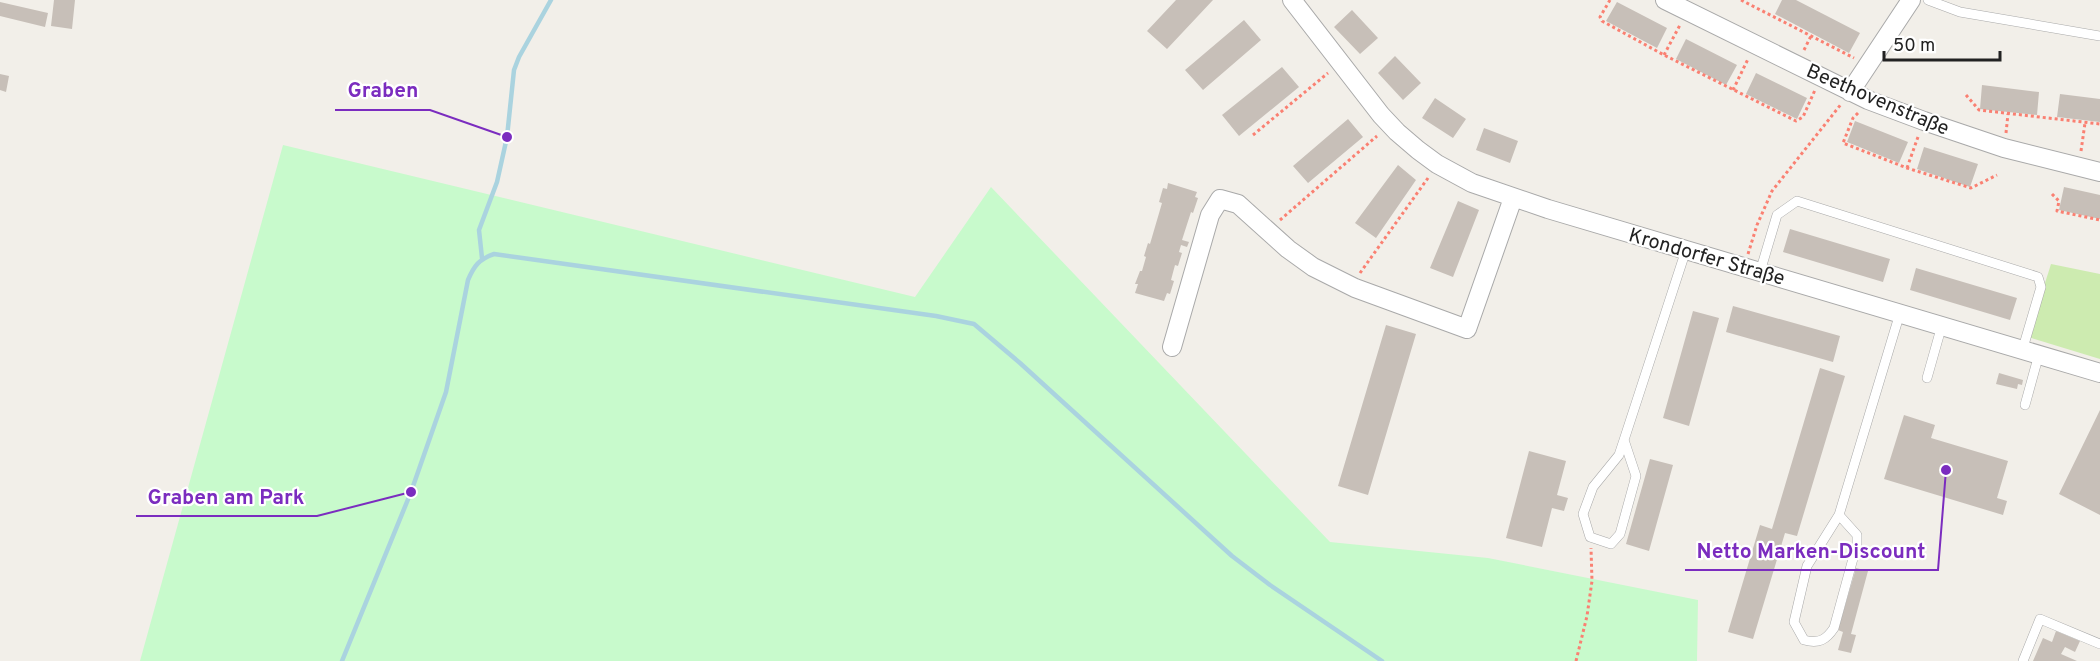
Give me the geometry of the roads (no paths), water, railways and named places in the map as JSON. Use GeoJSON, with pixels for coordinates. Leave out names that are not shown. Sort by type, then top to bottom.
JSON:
{"type":"FeatureCollection","features":[{"type":"Feature","properties":{"kind":"street","name":"Krondorfer Straße"},"geometry":{"type":"LineString","coordinates":[[1292,0],[1390,124],[1437,164],[1472,183],[1513,198],[2100,373]]}},
{"type":"Feature","properties":{"kind":"street","name":"Beethovenstraße"},"geometry":{"type":"LineString","coordinates":[[1665,0],[1868,100],[1924,122],[2004,148],[2100,172]]}},
{"type":"Feature","properties":{"kind":"street"},"geometry":{"type":"LineString","coordinates":[[1850,92],[1911,0]]}},
{"type":"Feature","properties":{"kind":"street"},"geometry":{"type":"LineString","coordinates":[[1172,347],[1210,215],[1220,199],[1238,204],[1288,249],[1350,286],[1467,329],[1513,198]]}},
{"type":"Feature","properties":{"kind":"lane"},"geometry":{"type":"LineString","coordinates":[[1928,0],[1960,12],[2100,36]]}},
{"type":"Feature","properties":{"kind":"lane"},"geometry":{"type":"LineString","coordinates":[[1752,269],[1777,215],[1797,201],[2038,277],[2040,287],[2025,405]]}},
{"type":"Feature","properties":{"kind":"lane"},"geometry":{"type":"LineString","coordinates":[[1624,440],[1636,476],[1620,534],[1611,544],[1590,537],[1583,514],[1593,487],[1619,455],[1686,250]]}},
{"type":"Feature","properties":{"kind":"lane"},"geometry":{"type":"LineString","coordinates":[[1839,515],[1857,535],[1857,544],[1834,628],[1827,638],[1815,643],[1804,640],[1794,622],[1807,566],[1839,515],[1900,313]]}},
{"type":"Feature","properties":{"kind":"lane"},"geometry":{"type":"LineString","coordinates":[[1927,378],[1942,325]]}},
{"type":"Feature","properties":{"kind":"lane"},"geometry":{"type":"LineString","coordinates":[[2023,661],[2040,619],[2100,644]]}},
{"type":"Feature","properties":{"kind":"waterway"},"geometry":{"type":"LineString","coordinates":[[482,258],[479,230],[497,182],[507,137],[514,70],[551,0]]}},
{"type":"Feature","properties":{"kind":"waterway"},"geometry":{"type":"LineString","coordinates":[[342,661],[411,492],[446,392],[468,280],[478,264],[484,258],[494,254],[936,316],[974,324],[1232,556],[1270,585],[1382,661]]}},
{"type":"Feature","properties":{"kind":"place","name":"Graben"},"geometry":{"type":"Point","coordinates":[507,137]}},
{"type":"Feature","properties":{"kind":"place","name":"Netto Marken-Discount"},"geometry":{"type":"Point","coordinates":[1946,470]}},
{"type":"Feature","properties":{"kind":"place","name":"Graben am Park"},"geometry":{"type":"Point","coordinates":[411,492]}}]}
